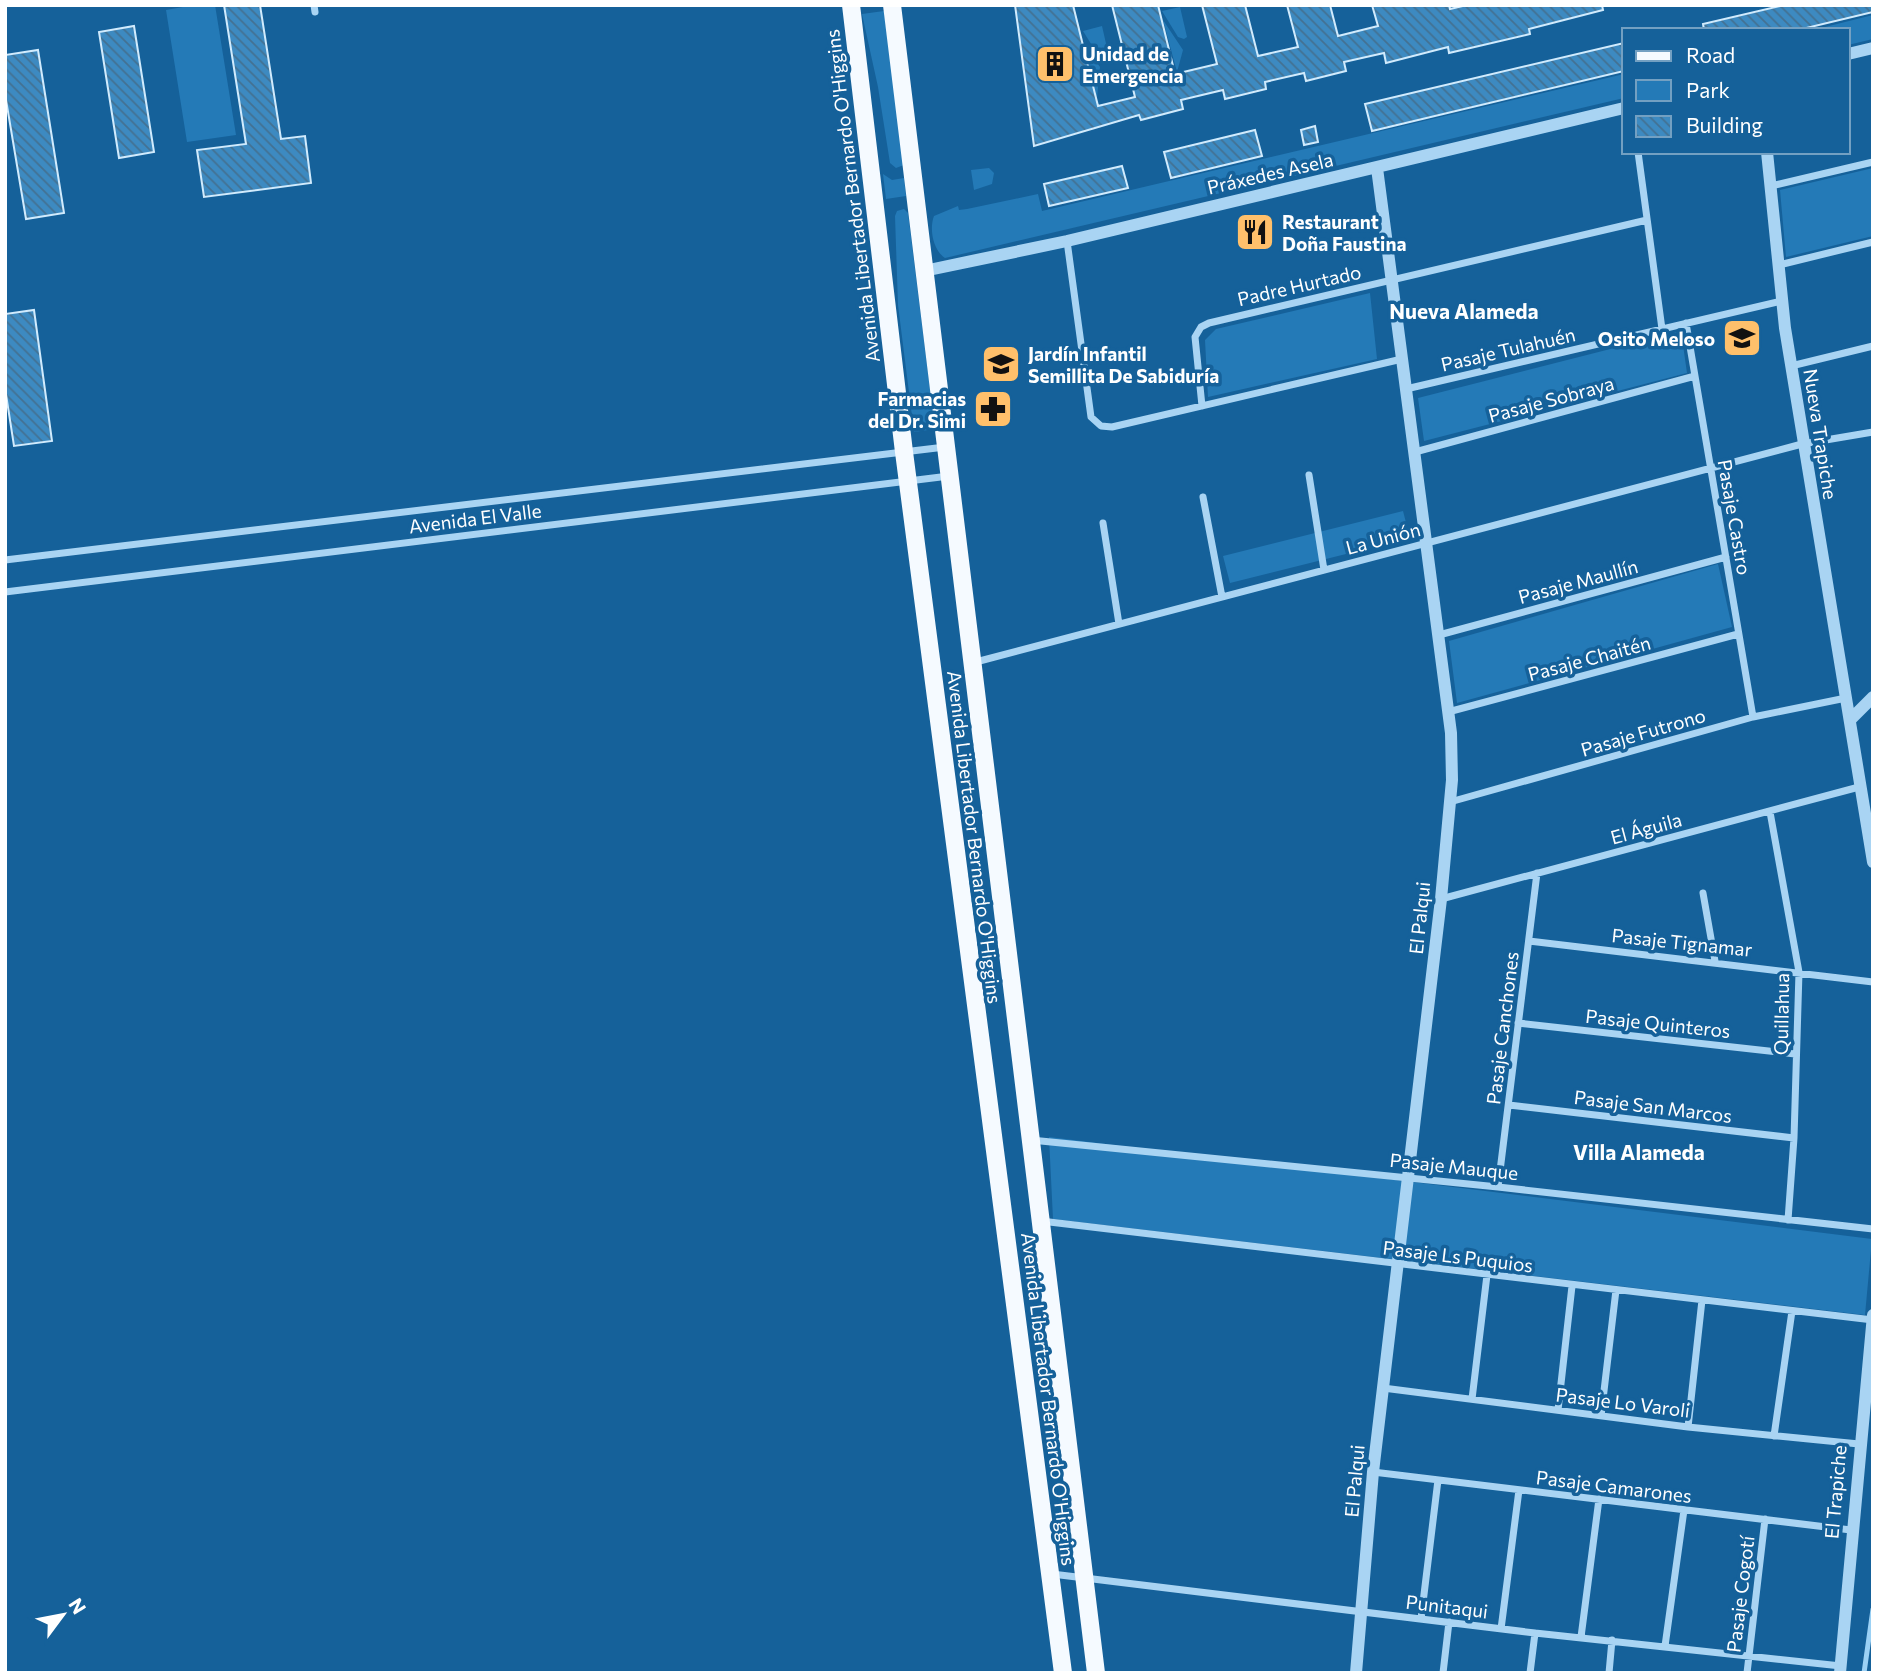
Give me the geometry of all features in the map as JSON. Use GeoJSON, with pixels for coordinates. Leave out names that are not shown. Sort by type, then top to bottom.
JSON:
{"type":"FeatureCollection","features":[{"type":"Feature","properties":{"kind":"main road","name":"Avenida Libertador Bernardo O'Higgins"},"geometry":{"type":"LineString","coordinates":[[851,5],[907,481],[1063,1673]]}},
{"type":"Feature","properties":{"kind":"main road","name":"Avenida Libertador Bernardo O'Higgins"},"geometry":{"type":"LineString","coordinates":[[892,5],[1096,1673]]}},
{"type":"Feature","properties":{"kind":"main road"},"geometry":{"type":"LineString","coordinates":[[1054,1603],[1087,1599]]}},
{"type":"Feature","properties":{"kind":"street"},"geometry":{"type":"LineString","coordinates":[[1850,54],[1873,48]]}},
{"type":"Feature","properties":{"kind":"street","name":"Práxedes Asela"},"geometry":{"type":"LineString","coordinates":[[924,271],[1067,241],[1622,108]]}},
{"type":"Feature","properties":{"kind":"street"},"geometry":{"type":"LineString","coordinates":[[1638,154],[1661,329]]}},
{"type":"Feature","properties":{"kind":"street","name":"Nueva Trapiche"},"geometry":{"type":"LineString","coordinates":[[1767,154],[1782,301],[1802,444],[1850,720]]}},
{"type":"Feature","properties":{"kind":"street"},"geometry":{"type":"LineString","coordinates":[[1771,186],[1873,162]]}},
{"type":"Feature","properties":{"kind":"street","name":"El Palqui"},"geometry":{"type":"LineString","coordinates":[[1356,1673],[1373,1472],[1441,899],[1452,757],[1439,635],[1377,167]]}},
{"type":"Feature","properties":{"kind":"street","name":"Padre Hurtado"},"geometry":{"type":"LineString","coordinates":[[1202,406],[1195,337],[1201,327],[1209,323],[1647,220]]}},
{"type":"Feature","properties":{"kind":"street"},"geometry":{"type":"LineString","coordinates":[[1067,241],[1091,416],[1095,422],[1112,427],[1402,359]]}},
{"type":"Feature","properties":{"kind":"street"},"geometry":{"type":"LineString","coordinates":[[1779,265],[1873,243]]}},
{"type":"Feature","properties":{"kind":"street","name":"Pasaje Tulahuén"},"geometry":{"type":"LineString","coordinates":[[1405,389],[1782,301]]}},
{"type":"Feature","properties":{"kind":"street","name":"Pasaje Castro"},"geometry":{"type":"LineString","coordinates":[[1686,323],[1753,717]]}},
{"type":"Feature","properties":{"kind":"street"},"geometry":{"type":"LineString","coordinates":[[1791,366],[1873,346]]}},
{"type":"Feature","properties":{"kind":"street","name":"Pasaje Sobraya"},"geometry":{"type":"LineString","coordinates":[[1415,452],[1695,376]]}},
{"type":"Feature","properties":{"kind":"street","name":"La Unión"},"geometry":{"type":"LineString","coordinates":[[972,663],[1802,444],[1873,432]]}},
{"type":"Feature","properties":{"kind":"street","name":"Avenida El Valle"},"geometry":{"type":"LineString","coordinates":[[5,560],[946,447]]}},
{"type":"Feature","properties":{"kind":"street"},"geometry":{"type":"LineString","coordinates":[[1309,475],[1324,570]]}},
{"type":"Feature","properties":{"kind":"street","name":"Avenida El Valle"},"geometry":{"type":"LineString","coordinates":[[5,592],[950,477]]}},
{"type":"Feature","properties":{"kind":"street"},"geometry":{"type":"LineString","coordinates":[[1203,498],[1222,597]]}},
{"type":"Feature","properties":{"kind":"street"},"geometry":{"type":"LineString","coordinates":[[1103,523],[1119,624]]}},
{"type":"Feature","properties":{"kind":"street","name":"Pasaje Maullín"},"geometry":{"type":"LineString","coordinates":[[1439,635],[1726,557]]}},
{"type":"Feature","properties":{"kind":"street","name":"Pasaje Chaitén"},"geometry":{"type":"LineString","coordinates":[[1448,712],[1738,634]]}},
{"type":"Feature","properties":{"kind":"street"},"geometry":{"type":"LineString","coordinates":[[1873,697],[1850,720],[1873,862]]}},
{"type":"Feature","properties":{"kind":"street","name":"Pasaje Futrono"},"geometry":{"type":"LineString","coordinates":[[1450,802],[1753,717],[1846,698]]}},
{"type":"Feature","properties":{"kind":"street","name":"El Águila"},"geometry":{"type":"LineString","coordinates":[[1441,899],[1859,787]]}},
{"type":"Feature","properties":{"kind":"street","name":"Quillahua"},"geometry":{"type":"LineString","coordinates":[[1770,811],[1799,972],[1794,1138],[1788,1220]]}},
{"type":"Feature","properties":{"kind":"street","name":"Pasaje Canchones"},"geometry":{"type":"LineString","coordinates":[[1498,1187],[1537,873]]}},
{"type":"Feature","properties":{"kind":"street"},"geometry":{"type":"LineString","coordinates":[[1703,893],[1715,961]]}},
{"type":"Feature","properties":{"kind":"street","name":"Pasaje Tignamar"},"geometry":{"type":"LineString","coordinates":[[1529,941],[1715,961],[1873,982]]}},
{"type":"Feature","properties":{"kind":"street","name":"Pasaje Quinteros"},"geometry":{"type":"LineString","coordinates":[[1518,1023],[1795,1054]]}},
{"type":"Feature","properties":{"kind":"street","name":"Pasaje San Marcos"},"geometry":{"type":"LineString","coordinates":[[1508,1105],[1794,1138]]}},
{"type":"Feature","properties":{"kind":"street","name":"Pasaje Mauque"},"geometry":{"type":"LineString","coordinates":[[1031,1140],[1409,1177],[1873,1229]]}},
{"type":"Feature","properties":{"kind":"street","name":"Pasaje Ls Puquios"},"geometry":{"type":"LineString","coordinates":[[1041,1221],[1572,1286],[1873,1318]]}},
{"type":"Feature","properties":{"kind":"street"},"geometry":{"type":"LineString","coordinates":[[1472,1399],[1487,1275]]}},
{"type":"Feature","properties":{"kind":"street"},"geometry":{"type":"LineString","coordinates":[[1558,1410],[1572,1286]]}},
{"type":"Feature","properties":{"kind":"street"},"geometry":{"type":"LineString","coordinates":[[1601,1416],[1616,1290]]}},
{"type":"Feature","properties":{"kind":"street"},"geometry":{"type":"LineString","coordinates":[[1688,1427],[1702,1300]]}},
{"type":"Feature","properties":{"kind":"street"},"geometry":{"type":"LineString","coordinates":[[1774,1436],[1792,1311]]}},
{"type":"Feature","properties":{"kind":"street","name":"El Trapiche"},"geometry":{"type":"LineString","coordinates":[[1840,1670],[1859,1444],[1873,1318]]}},
{"type":"Feature","properties":{"kind":"street","name":"Pasaje Lo Varoli"},"geometry":{"type":"LineString","coordinates":[[1383,1388],[1688,1427],[1859,1444]]}},
{"type":"Feature","properties":{"kind":"street","name":"Pasaje Camarones"},"geometry":{"type":"LineString","coordinates":[[1373,1472],[1851,1530]]}},
{"type":"Feature","properties":{"kind":"street"},"geometry":{"type":"LineString","coordinates":[[1422,1619],[1438,1480]]}},
{"type":"Feature","properties":{"kind":"street"},"geometry":{"type":"LineString","coordinates":[[1501,1629],[1519,1490]]}},
{"type":"Feature","properties":{"kind":"street"},"geometry":{"type":"LineString","coordinates":[[1581,1637],[1599,1499]]}},
{"type":"Feature","properties":{"kind":"street"},"geometry":{"type":"LineString","coordinates":[[1665,1646],[1684,1510]]}},
{"type":"Feature","properties":{"kind":"street","name":"Pasaje Cogotí"},"geometry":{"type":"LineString","coordinates":[[1746,1673],[1765,1519]]}},
{"type":"Feature","properties":{"kind":"street","name":"Punitaqui"},"geometry":{"type":"LineString","coordinates":[[1050,1574],[1535,1633],[1750,1656],[1840,1670]]}},
{"type":"Feature","properties":{"kind":"street"},"geometry":{"type":"LineString","coordinates":[[1443,1673],[1449,1622]]}},
{"type":"Feature","properties":{"kind":"street"},"geometry":{"type":"LineString","coordinates":[[1530,1673],[1535,1633]]}},
{"type":"Feature","properties":{"kind":"street"},"geometry":{"type":"LineString","coordinates":[[1609,1673],[1612,1640]]}},
{"type":"Feature","properties":{"kind":"green space"},"geometry":{"type":"Polygon","coordinates":[[[194,5],[215,5],[236,135],[187,142],[166,10],[194,5]]]}},
{"type":"Feature","properties":{"kind":"green space"},"geometry":{"type":"Polygon","coordinates":[[[1180,7],[1187,37],[1184,39],[1178,37],[1162,11],[1180,7]]]}},
{"type":"Feature","properties":{"kind":"green space"},"geometry":{"type":"Polygon","coordinates":[[[884,11],[904,165],[896,168],[890,163],[878,87],[862,14],[884,11]]]}},
{"type":"Feature","properties":{"kind":"green space"},"geometry":{"type":"Polygon","coordinates":[[[1873,15],[1873,39],[1850,45],[1850,28],[1821,28],[1873,15]]]}},
{"type":"Feature","properties":{"kind":"green space"},"geometry":{"type":"Polygon","coordinates":[[[1163,20],[1183,50],[1177,72],[1163,20]]]}},
{"type":"Feature","properties":{"kind":"green space"},"geometry":{"type":"Polygon","coordinates":[[[1102,26],[1110,61],[1103,63],[1083,31],[1102,26]]]}},
{"type":"Feature","properties":{"kind":"green space"},"geometry":{"type":"Polygon","coordinates":[[[1083,43],[1100,67],[1097,98],[1083,43]]]}},
{"type":"Feature","properties":{"kind":"green space"},"geometry":{"type":"Polygon","coordinates":[[[1622,74],[1622,98],[945,258],[933,239],[934,216],[958,206],[959,210],[967,209],[1038,194],[1042,211],[1622,74]]]}},
{"type":"Feature","properties":{"kind":"green space"},"geometry":{"type":"Polygon","coordinates":[[[989,168],[994,173],[992,184],[974,190],[971,170],[989,168]]]}},
{"type":"Feature","properties":{"kind":"green space"},"geometry":{"type":"Polygon","coordinates":[[[1873,168],[1873,236],[1786,257],[1780,190],[1873,168]]]}},
{"type":"Feature","properties":{"kind":"green space"},"geometry":{"type":"Polygon","coordinates":[[[883,174],[892,180],[904,178],[906,196],[886,199],[883,174]]]}},
{"type":"Feature","properties":{"kind":"green space"},"geometry":{"type":"Polygon","coordinates":[[[904,209],[908,213],[935,429],[914,432],[898,305],[895,216],[897,211],[904,209]]]}},
{"type":"Feature","properties":{"kind":"green space"},"geometry":{"type":"Polygon","coordinates":[[[1370,293],[1377,359],[1208,397],[1205,340],[1216,329],[1370,293]]]}},
{"type":"Feature","properties":{"kind":"green space"},"geometry":{"type":"Polygon","coordinates":[[[1681,331],[1687,373],[1424,441],[1418,398],[1681,331]]]}},
{"type":"Feature","properties":{"kind":"green space"},"geometry":{"type":"Polygon","coordinates":[[[1403,511],[1410,538],[1230,583],[1223,556],[1403,511]]]}},
{"type":"Feature","properties":{"kind":"green space"},"geometry":{"type":"Polygon","coordinates":[[[1718,564],[1732,627],[1457,703],[1449,641],[1718,564]]]}},
{"type":"Feature","properties":{"kind":"green space"},"geometry":{"type":"Polygon","coordinates":[[[1049,1137],[1872,1239],[1865,1315],[1053,1219],[1049,1137]]]}},
{"type":"Feature","properties":{"kind":"building"},"geometry":{"type":"Polygon","coordinates":[[[224,5],[260,5],[281,139],[305,136],[311,183],[204,197],[197,150],[246,144],[224,5]]]}},
{"type":"Feature","properties":{"kind":"building"},"geometry":{"type":"Polygon","coordinates":[[[1015,5],[1073,5],[1098,106],[1135,97],[1112,5],[1158,5],[1175,74],[1217,64],[1202,5],[1245,5],[1258,56],[1298,47],[1287,5],[1330,5],[1338,36],[1378,26],[1372,5],[1449,5],[1450,9],[1467,5],[1602,5],[1603,10],[1529,29],[1530,34],[1449,53],[1448,47],[1386,63],[1384,53],[1344,62],[1346,71],[1306,81],[1304,73],[1265,82],[1266,89],[1225,99],[1223,90],[1181,100],[1183,109],[1141,120],[1139,115],[1034,146],[1015,5]]]}},
{"type":"Feature","properties":{"kind":"building"},"geometry":{"type":"Polygon","coordinates":[[[1784,5],[1873,5],[1873,12],[1806,28],[1704,28],[1703,24],[1784,5]]]}},
{"type":"Feature","properties":{"kind":"building"},"geometry":{"type":"Polygon","coordinates":[[[134,26],[154,152],[119,158],[99,32],[134,26]]]}},
{"type":"Feature","properties":{"kind":"building"},"geometry":{"type":"Polygon","coordinates":[[[1622,43],[1622,71],[1372,131],[1365,104],[1622,43]]]}},
{"type":"Feature","properties":{"kind":"building"},"geometry":{"type":"Polygon","coordinates":[[[38,50],[64,213],[26,219],[5,94],[5,55],[38,50]]]}},
{"type":"Feature","properties":{"kind":"building"},"geometry":{"type":"Polygon","coordinates":[[[1315,126],[1318,142],[1304,145],[1301,130],[1315,126]]]}},
{"type":"Feature","properties":{"kind":"building"},"geometry":{"type":"Polygon","coordinates":[[[1255,130],[1262,156],[1171,178],[1164,152],[1255,130]]]}},
{"type":"Feature","properties":{"kind":"building"},"geometry":{"type":"Polygon","coordinates":[[[1122,166],[1128,188],[1049,206],[1044,184],[1122,166]]]}},
{"type":"Feature","properties":{"kind":"building"},"geometry":{"type":"Polygon","coordinates":[[[34,310],[52,441],[14,446],[5,388],[5,314],[34,310]]]}},
{"type":"Feature","properties":{"kind":"waterway"},"geometry":{"type":"LineString","coordinates":[[1864,1673],[1873,1609]]}},
{"type":"Feature","properties":{"kind":"place","name":"Unidad de Emergencia"},"geometry":{"type":"Point","coordinates":[1055,64]}},
{"type":"Feature","properties":{"kind":"place","name":"Restaurant Doña Faustina"},"geometry":{"type":"Point","coordinates":[1255,232]}},
{"type":"Feature","properties":{"kind":"place","name":"Osito Meloso"},"geometry":{"type":"Point","coordinates":[1742,338]}},
{"type":"Feature","properties":{"kind":"place","name":"Jardín Infantil Semillita De Sabiduría"},"geometry":{"type":"Point","coordinates":[1001,364]}},
{"type":"Feature","properties":{"kind":"place","name":"Farmacias del Dr. Simi"},"geometry":{"type":"Point","coordinates":[993,409]}},
{"type":"Feature","properties":{"kind":"district","name":"Nueva Alameda"},"geometry":{"type":"Point","coordinates":[1464,310]}},
{"type":"Feature","properties":{"kind":"district","name":"Villa Alameda"},"geometry":{"type":"Point","coordinates":[1639,1151]}}]}
